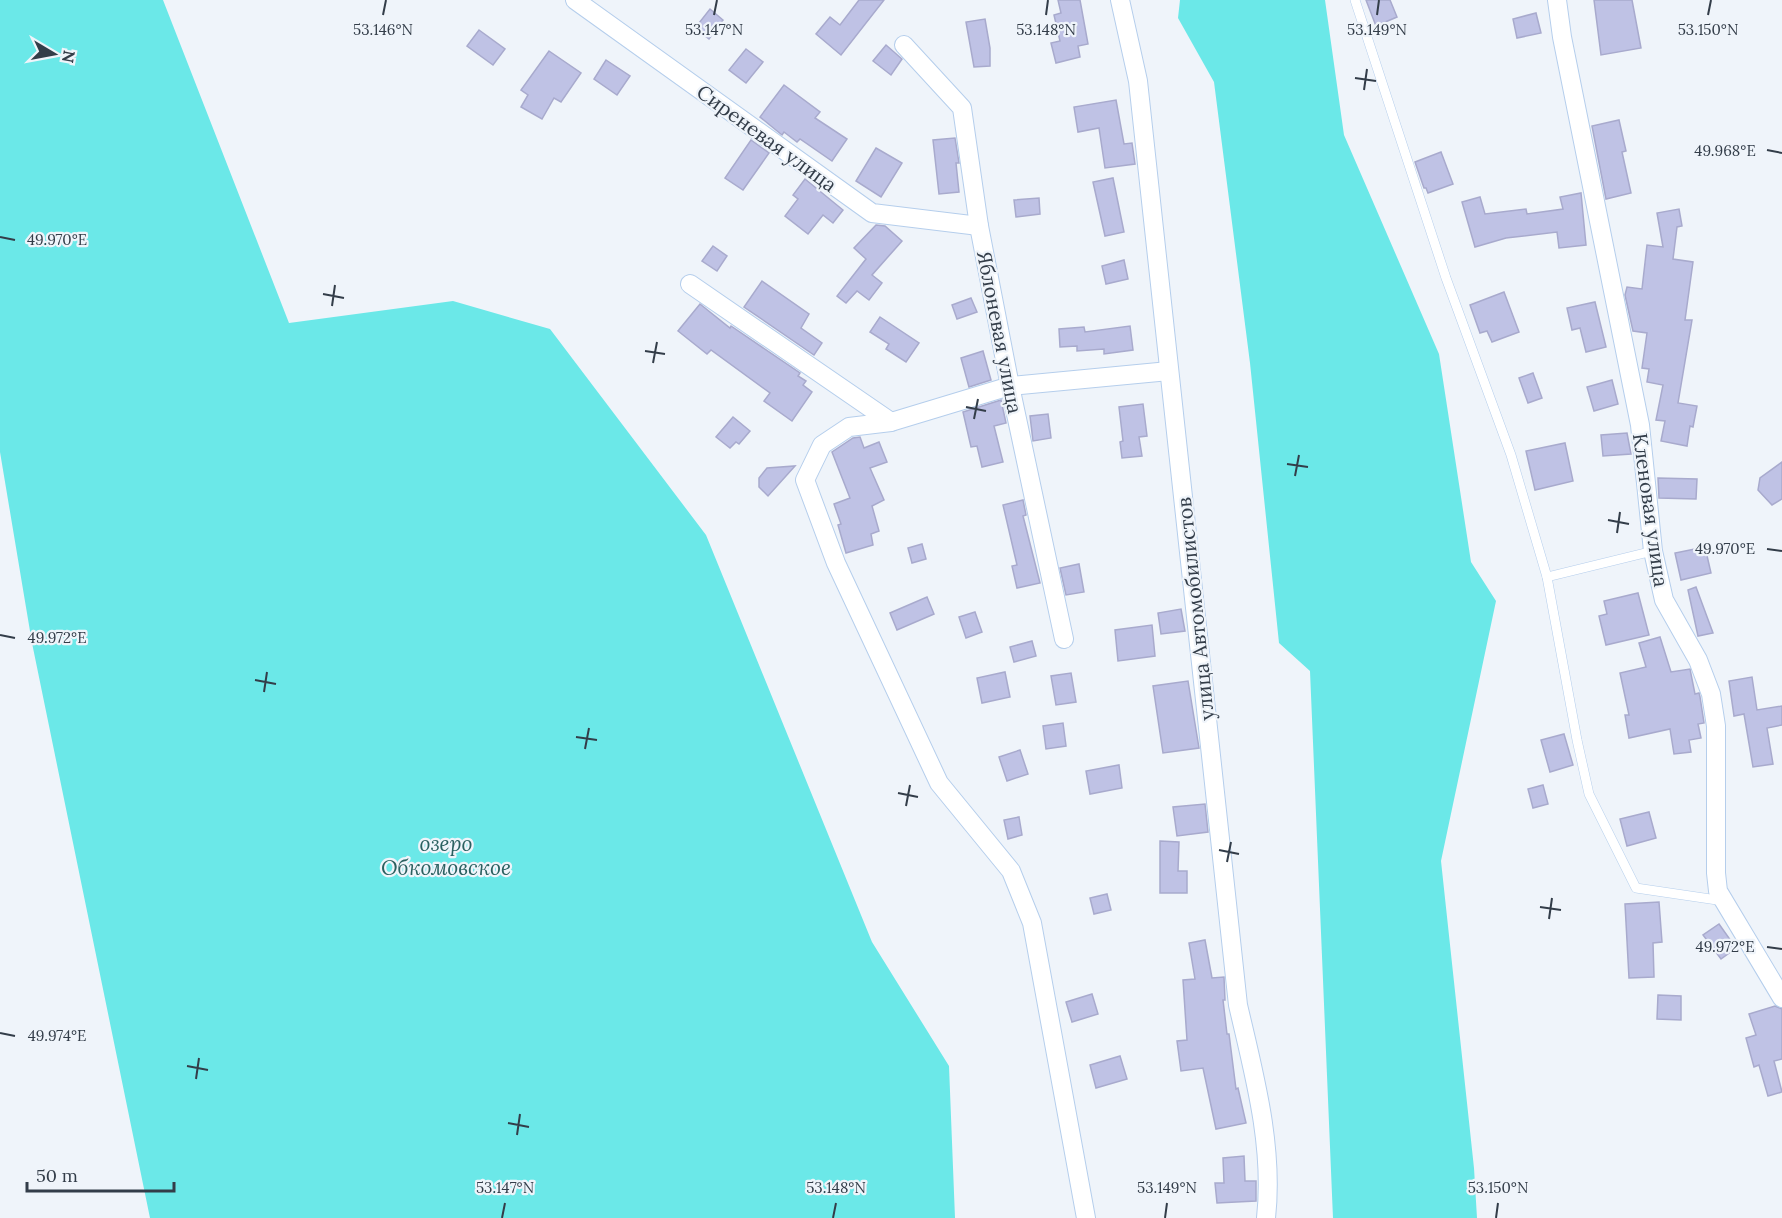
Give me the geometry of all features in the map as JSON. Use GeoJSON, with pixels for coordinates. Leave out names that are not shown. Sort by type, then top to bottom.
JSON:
{"type":"FeatureCollection","features":[{"type":"Feature","properties":{"kind":"street","name":"Сиреневая улица"},"geometry":{"type":"LineString","coordinates":[[575,0],[872,213],[979,226]]}},
{"type":"Feature","properties":{"kind":"street","name":"улица Автомобилистов"},"geometry":{"type":"LineString","coordinates":[[1120,0],[1138,81],[1238,1005],[1261,1104],[1269,1190],[1266,1218]]}},
{"type":"Feature","properties":{"kind":"street","name":"Кленовая улица"},"geometry":{"type":"LineString","coordinates":[[1557,0],[1564,48],[1640,424],[1653,551],[1664,600],[1698,660],[1711,694],[1716,726],[1718,891],[1782,998]]}},
{"type":"Feature","properties":{"kind":"street","name":"Яблоневая улица"},"geometry":{"type":"LineString","coordinates":[[904,45],[962,108],[979,226],[1010,386],[1064,639]]}},
{"type":"Feature","properties":{"kind":"street"},"geometry":{"type":"LineString","coordinates":[[690,284],[891,422]]}},
{"type":"Feature","properties":{"kind":"street"},"geometry":{"type":"LineString","coordinates":[[1086,1218],[1032,923],[1011,872],[939,783],[836,563],[805,480],[822,445],[849,427],[891,422],[1010,386],[1169,371]]}},
{"type":"Feature","properties":{"kind":"lane"},"geometry":{"type":"LineString","coordinates":[[1355,0],[1446,278],[1511,455],[1546,577],[1589,794],[1636,888],[1724,901]]}},
{"type":"Feature","properties":{"kind":"lane"},"geometry":{"type":"LineString","coordinates":[[1546,577],[1653,551]]}},
{"type":"Feature","properties":{"kind":"water","name":"озеро Обкомовское"},"geometry":{"type":"Polygon","coordinates":[[[0,0],[163,0],[289,323],[453,301],[550,329],[706,535],[872,942],[949,1066],[955,1218],[150,1218],[32,643],[0,452],[0,0]]]}},
{"type":"Feature","properties":{"kind":"water"},"geometry":{"type":"Polygon","coordinates":[[[1180,0],[1325,0],[1344,135],[1439,354],[1471,562],[1496,601],[1441,861],[1474,1168],[1477,1218],[1333,1218],[1310,671],[1279,643],[1250,363],[1214,82],[1178,18],[1180,0]]]}},
{"type":"Feature","properties":{"kind":"building"},"geometry":{"type":"Polygon","coordinates":[[[859,0],[884,0],[841,55],[816,34],[830,17],[840,25],[859,0]]]}},
{"type":"Feature","properties":{"kind":"building"},"geometry":{"type":"Polygon","coordinates":[[[1058,0],[1080,0],[1088,44],[1078,46],[1080,57],[1056,63],[1051,43],[1060,41],[1054,15],[1061,13],[1058,0]]]}},
{"type":"Feature","properties":{"kind":"building"},"geometry":{"type":"Polygon","coordinates":[[[1366,0],[1390,0],[1397,17],[1376,26],[1366,0]]]}},
{"type":"Feature","properties":{"kind":"building"},"geometry":{"type":"Polygon","coordinates":[[[1594,0],[1632,0],[1641,48],[1601,55],[1594,0]]]}},
{"type":"Feature","properties":{"kind":"building"},"geometry":{"type":"Polygon","coordinates":[[[710,9],[723,20],[709,39],[695,28],[710,9]]]}},
{"type":"Feature","properties":{"kind":"building"},"geometry":{"type":"Polygon","coordinates":[[[1536,13],[1541,33],[1517,38],[1513,19],[1536,13]]]}},
{"type":"Feature","properties":{"kind":"building"},"geometry":{"type":"Polygon","coordinates":[[[985,19],[990,48],[990,66],[974,67],[966,22],[985,19]]]}},
{"type":"Feature","properties":{"kind":"building"},"geometry":{"type":"Polygon","coordinates":[[[479,30],[505,49],[493,65],[467,46],[479,30]]]}},
{"type":"Feature","properties":{"kind":"building"},"geometry":{"type":"Polygon","coordinates":[[[886,45],[902,59],[891,75],[873,61],[886,45]]]}},
{"type":"Feature","properties":{"kind":"building"},"geometry":{"type":"Polygon","coordinates":[[[746,49],[763,62],[746,83],[729,70],[746,49]]]}},
{"type":"Feature","properties":{"kind":"building"},"geometry":{"type":"Polygon","coordinates":[[[549,51],[581,73],[561,102],[554,98],[542,119],[521,107],[528,95],[521,90],[549,51]]]}},
{"type":"Feature","properties":{"kind":"building"},"geometry":{"type":"Polygon","coordinates":[[[606,60],[630,76],[617,95],[594,79],[606,60]]]}},
{"type":"Feature","properties":{"kind":"building"},"geometry":{"type":"Polygon","coordinates":[[[784,85],[820,112],[815,118],[847,139],[832,161],[800,139],[797,142],[784,132],[782,135],[760,117],[784,85]]]}},
{"type":"Feature","properties":{"kind":"building"},"geometry":{"type":"Polygon","coordinates":[[[1116,100],[1124,144],[1132,143],[1135,164],[1105,168],[1099,128],[1078,132],[1074,107],[1116,100]]]}},
{"type":"Feature","properties":{"kind":"building"},"geometry":{"type":"Polygon","coordinates":[[[1619,120],[1626,151],[1622,152],[1631,193],[1606,199],[1592,126],[1619,120]]]}},
{"type":"Feature","properties":{"kind":"building"},"geometry":{"type":"Polygon","coordinates":[[[955,138],[959,163],[956,163],[959,192],[939,194],[933,140],[955,138]]]}},
{"type":"Feature","properties":{"kind":"building"},"geometry":{"type":"Polygon","coordinates":[[[751,140],[769,153],[743,190],[725,178],[751,140]]]}},
{"type":"Feature","properties":{"kind":"building"},"geometry":{"type":"Polygon","coordinates":[[[876,148],[902,163],[881,197],[856,181],[876,148]]]}},
{"type":"Feature","properties":{"kind":"building"},"geometry":{"type":"Polygon","coordinates":[[[1441,152],[1453,184],[1428,193],[1415,162],[1441,152]]]}},
{"type":"Feature","properties":{"kind":"building"},"geometry":{"type":"Polygon","coordinates":[[[1113,178],[1124,232],[1105,236],[1093,182],[1113,178]]]}},
{"type":"Feature","properties":{"kind":"building"},"geometry":{"type":"Polygon","coordinates":[[[805,179],[843,210],[833,223],[823,215],[808,234],[785,216],[798,199],[793,195],[805,179]]]}},
{"type":"Feature","properties":{"kind":"building"},"geometry":{"type":"Polygon","coordinates":[[[1581,193],[1586,245],[1559,248],[1557,232],[1506,238],[1475,247],[1462,202],[1480,197],[1485,214],[1526,209],[1527,214],[1563,209],[1560,197],[1581,193]]]}},
{"type":"Feature","properties":{"kind":"building"},"geometry":{"type":"Polygon","coordinates":[[[1039,198],[1040,214],[1016,217],[1014,200],[1039,198]]]}},
{"type":"Feature","properties":{"kind":"building"},"geometry":{"type":"Polygon","coordinates":[[[1679,209],[1682,226],[1677,227],[1673,259],[1693,262],[1685,320],[1692,320],[1678,403],[1697,406],[1693,427],[1690,426],[1687,446],[1661,441],[1665,421],[1656,420],[1663,385],[1647,382],[1649,369],[1642,368],[1647,333],[1633,331],[1625,295],[1627,287],[1642,289],[1647,245],[1663,247],[1657,213],[1679,209]]]}},
{"type":"Feature","properties":{"kind":"building"},"geometry":{"type":"Polygon","coordinates":[[[876,225],[885,226],[902,241],[872,275],[882,283],[869,300],[857,291],[846,303],[837,296],[866,259],[854,248],[876,225]]]}},
{"type":"Feature","properties":{"kind":"building"},"geometry":{"type":"Polygon","coordinates":[[[713,246],[727,256],[717,271],[702,261],[713,246]]]}},
{"type":"Feature","properties":{"kind":"building"},"geometry":{"type":"Polygon","coordinates":[[[1124,260],[1128,279],[1106,284],[1102,266],[1124,260]]]}},
{"type":"Feature","properties":{"kind":"building"},"geometry":{"type":"Polygon","coordinates":[[[762,281],[809,314],[801,328],[822,343],[814,355],[744,307],[762,281]]]}},
{"type":"Feature","properties":{"kind":"building"},"geometry":{"type":"Polygon","coordinates":[[[1504,292],[1519,332],[1492,342],[1487,331],[1480,333],[1470,305],[1504,292]]]}},
{"type":"Feature","properties":{"kind":"building"},"geometry":{"type":"Polygon","coordinates":[[[971,298],[977,312],[957,319],[952,305],[971,298]]]}},
{"type":"Feature","properties":{"kind":"building"},"geometry":{"type":"Polygon","coordinates":[[[1595,302],[1606,347],[1586,352],[1580,328],[1572,330],[1567,308],[1595,302]]]}},
{"type":"Feature","properties":{"kind":"building"},"geometry":{"type":"Polygon","coordinates":[[[700,304],[730,328],[731,326],[800,373],[798,376],[806,381],[803,385],[812,392],[792,421],[764,401],[770,393],[711,350],[707,354],[678,331],[700,304]]]}},
{"type":"Feature","properties":{"kind":"building"},"geometry":{"type":"Polygon","coordinates":[[[880,317],[919,343],[906,362],[886,349],[889,344],[870,332],[880,317]]]}},
{"type":"Feature","properties":{"kind":"building"},"geometry":{"type":"Polygon","coordinates":[[[1130,326],[1133,350],[1104,354],[1104,349],[1077,351],[1077,346],[1060,347],[1059,329],[1084,327],[1085,332],[1130,326]]]}},
{"type":"Feature","properties":{"kind":"building"},"geometry":{"type":"Polygon","coordinates":[[[983,351],[991,380],[969,387],[961,358],[983,351]]]}},
{"type":"Feature","properties":{"kind":"building"},"geometry":{"type":"Polygon","coordinates":[[[1533,373],[1542,398],[1528,403],[1519,378],[1533,373]]]}},
{"type":"Feature","properties":{"kind":"building"},"geometry":{"type":"Polygon","coordinates":[[[1612,380],[1618,404],[1594,411],[1587,387],[1612,380]]]}},
{"type":"Feature","properties":{"kind":"building"},"geometry":{"type":"Polygon","coordinates":[[[1001,400],[1006,423],[994,426],[1003,462],[982,467],[977,446],[971,447],[963,412],[1001,400]]]}},
{"type":"Feature","properties":{"kind":"building"},"geometry":{"type":"Polygon","coordinates":[[[1143,404],[1147,436],[1139,437],[1142,456],[1122,458],[1120,442],[1123,441],[1119,407],[1143,404]]]}},
{"type":"Feature","properties":{"kind":"building"},"geometry":{"type":"Polygon","coordinates":[[[1048,414],[1051,438],[1033,441],[1030,416],[1048,414]]]}},
{"type":"Feature","properties":{"kind":"building"},"geometry":{"type":"Polygon","coordinates":[[[733,417],[750,431],[739,444],[736,442],[730,448],[716,437],[733,417]]]}},
{"type":"Feature","properties":{"kind":"building"},"geometry":{"type":"Polygon","coordinates":[[[1627,433],[1631,454],[1603,456],[1601,435],[1627,433]]]}},
{"type":"Feature","properties":{"kind":"building"},"geometry":{"type":"Polygon","coordinates":[[[860,437],[864,448],[879,442],[887,462],[870,468],[884,500],[872,506],[879,531],[871,534],[873,545],[846,553],[838,525],[841,524],[834,504],[850,498],[832,452],[853,438],[860,437]]]}},
{"type":"Feature","properties":{"kind":"building"},"geometry":{"type":"Polygon","coordinates":[[[1565,443],[1573,481],[1535,490],[1526,451],[1565,443]]]}},
{"type":"Feature","properties":{"kind":"building"},"geometry":{"type":"Polygon","coordinates":[[[1782,462],[1782,499],[1772,505],[1758,490],[1760,478],[1782,462]]]}},
{"type":"Feature","properties":{"kind":"building"},"geometry":{"type":"Polygon","coordinates":[[[795,466],[768,496],[759,487],[759,478],[767,468],[795,466]]]}},
{"type":"Feature","properties":{"kind":"building"},"geometry":{"type":"Polygon","coordinates":[[[1658,478],[1697,479],[1696,499],[1659,498],[1658,478]]]}},
{"type":"Feature","properties":{"kind":"building"},"geometry":{"type":"Polygon","coordinates":[[[1023,500],[1026,515],[1023,516],[1040,583],[1017,588],[1012,566],[1017,565],[1003,505],[1023,500]]]}},
{"type":"Feature","properties":{"kind":"building"},"geometry":{"type":"Polygon","coordinates":[[[922,544],[926,559],[912,563],[908,548],[922,544]]]}},
{"type":"Feature","properties":{"kind":"building"},"geometry":{"type":"Polygon","coordinates":[[[1705,547],[1711,573],[1681,580],[1675,553],[1705,547]]]}},
{"type":"Feature","properties":{"kind":"building"},"geometry":{"type":"Polygon","coordinates":[[[1079,564],[1084,592],[1066,595],[1060,568],[1079,564]]]}},
{"type":"Feature","properties":{"kind":"building"},"geometry":{"type":"Polygon","coordinates":[[[1696,587],[1713,633],[1698,636],[1688,590],[1696,587]]]}},
{"type":"Feature","properties":{"kind":"building"},"geometry":{"type":"Polygon","coordinates":[[[1638,593],[1649,635],[1606,645],[1599,616],[1607,614],[1604,601],[1638,593]]]}},
{"type":"Feature","properties":{"kind":"building"},"geometry":{"type":"Polygon","coordinates":[[[927,597],[934,614],[897,630],[890,613],[927,597]]]}},
{"type":"Feature","properties":{"kind":"building"},"geometry":{"type":"Polygon","coordinates":[[[1181,609],[1185,631],[1161,634],[1158,613],[1181,609]]]}},
{"type":"Feature","properties":{"kind":"building"},"geometry":{"type":"Polygon","coordinates":[[[975,612],[982,632],[966,638],[959,617],[975,612]]]}},
{"type":"Feature","properties":{"kind":"building"},"geometry":{"type":"Polygon","coordinates":[[[1152,625],[1155,656],[1118,661],[1115,630],[1152,625]]]}},
{"type":"Feature","properties":{"kind":"building"},"geometry":{"type":"Polygon","coordinates":[[[1660,637],[1671,672],[1690,669],[1695,694],[1699,693],[1704,723],[1698,724],[1701,738],[1689,740],[1691,752],[1674,754],[1670,729],[1629,738],[1625,715],[1629,715],[1620,673],[1646,667],[1639,643],[1660,637]]]}},
{"type":"Feature","properties":{"kind":"building"},"geometry":{"type":"Polygon","coordinates":[[[1032,641],[1036,656],[1014,662],[1010,647],[1032,641]]]}},
{"type":"Feature","properties":{"kind":"building"},"geometry":{"type":"Polygon","coordinates":[[[1005,672],[1010,697],[982,703],[977,678],[1005,672]]]}},
{"type":"Feature","properties":{"kind":"building"},"geometry":{"type":"Polygon","coordinates":[[[1071,673],[1076,702],[1056,705],[1051,676],[1071,673]]]}},
{"type":"Feature","properties":{"kind":"building"},"geometry":{"type":"Polygon","coordinates":[[[1752,677],[1757,710],[1782,706],[1782,725],[1767,728],[1773,764],[1753,767],[1744,714],[1734,716],[1729,681],[1752,677]]]}},
{"type":"Feature","properties":{"kind":"building"},"geometry":{"type":"Polygon","coordinates":[[[1188,681],[1199,748],[1163,753],[1153,686],[1188,681]]]}},
{"type":"Feature","properties":{"kind":"building"},"geometry":{"type":"Polygon","coordinates":[[[1063,723],[1066,746],[1046,749],[1043,726],[1063,723]]]}},
{"type":"Feature","properties":{"kind":"building"},"geometry":{"type":"Polygon","coordinates":[[[1564,734],[1573,765],[1550,772],[1541,740],[1564,734]]]}},
{"type":"Feature","properties":{"kind":"building"},"geometry":{"type":"Polygon","coordinates":[[[1020,750],[1028,774],[1007,781],[999,757],[1020,750]]]}},
{"type":"Feature","properties":{"kind":"building"},"geometry":{"type":"Polygon","coordinates":[[[1119,765],[1122,788],[1090,794],[1086,771],[1119,765]]]}},
{"type":"Feature","properties":{"kind":"building"},"geometry":{"type":"Polygon","coordinates":[[[1543,785],[1548,804],[1533,808],[1528,789],[1543,785]]]}},
{"type":"Feature","properties":{"kind":"building"},"geometry":{"type":"Polygon","coordinates":[[[1205,804],[1208,832],[1177,836],[1173,807],[1205,804]]]}},
{"type":"Feature","properties":{"kind":"building"},"geometry":{"type":"Polygon","coordinates":[[[1649,812],[1656,838],[1627,846],[1620,819],[1649,812]]]}},
{"type":"Feature","properties":{"kind":"building"},"geometry":{"type":"Polygon","coordinates":[[[1019,817],[1022,835],[1008,839],[1004,820],[1019,817]]]}},
{"type":"Feature","properties":{"kind":"building"},"geometry":{"type":"Polygon","coordinates":[[[1160,841],[1179,842],[1178,871],[1187,871],[1187,893],[1160,893],[1160,841]]]}},
{"type":"Feature","properties":{"kind":"building"},"geometry":{"type":"Polygon","coordinates":[[[1107,894],[1111,910],[1094,914],[1090,898],[1107,894]]]}},
{"type":"Feature","properties":{"kind":"building"},"geometry":{"type":"Polygon","coordinates":[[[1659,902],[1662,942],[1653,943],[1654,977],[1629,978],[1625,904],[1659,902]]]}},
{"type":"Feature","properties":{"kind":"building"},"geometry":{"type":"Polygon","coordinates":[[[1719,924],[1736,948],[1721,959],[1703,935],[1719,924]]]}},
{"type":"Feature","properties":{"kind":"building"},"geometry":{"type":"Polygon","coordinates":[[[1205,940],[1212,978],[1224,977],[1225,1000],[1223,1000],[1227,1034],[1229,1034],[1236,1089],[1238,1088],[1246,1123],[1216,1129],[1203,1068],[1181,1071],[1177,1041],[1187,1040],[1183,980],[1195,979],[1189,943],[1205,940]]]}},
{"type":"Feature","properties":{"kind":"building"},"geometry":{"type":"Polygon","coordinates":[[[1092,994],[1098,1014],[1072,1022],[1066,1002],[1092,994]]]}},
{"type":"Feature","properties":{"kind":"building"},"geometry":{"type":"Polygon","coordinates":[[[1658,995],[1681,996],[1681,1020],[1657,1019],[1658,995]]]}},
{"type":"Feature","properties":{"kind":"building"},"geometry":{"type":"Polygon","coordinates":[[[1775,1006],[1782,1009],[1782,1059],[1774,1061],[1782,1092],[1768,1096],[1759,1065],[1754,1067],[1746,1038],[1756,1035],[1749,1014],[1775,1006]]]}},
{"type":"Feature","properties":{"kind":"building"},"geometry":{"type":"Polygon","coordinates":[[[1120,1056],[1127,1079],[1096,1088],[1090,1065],[1120,1056]]]}},
{"type":"Feature","properties":{"kind":"building"},"geometry":{"type":"Polygon","coordinates":[[[1244,1156],[1245,1181],[1256,1181],[1256,1201],[1217,1203],[1215,1183],[1224,1183],[1223,1158],[1244,1156]]]}}]}
